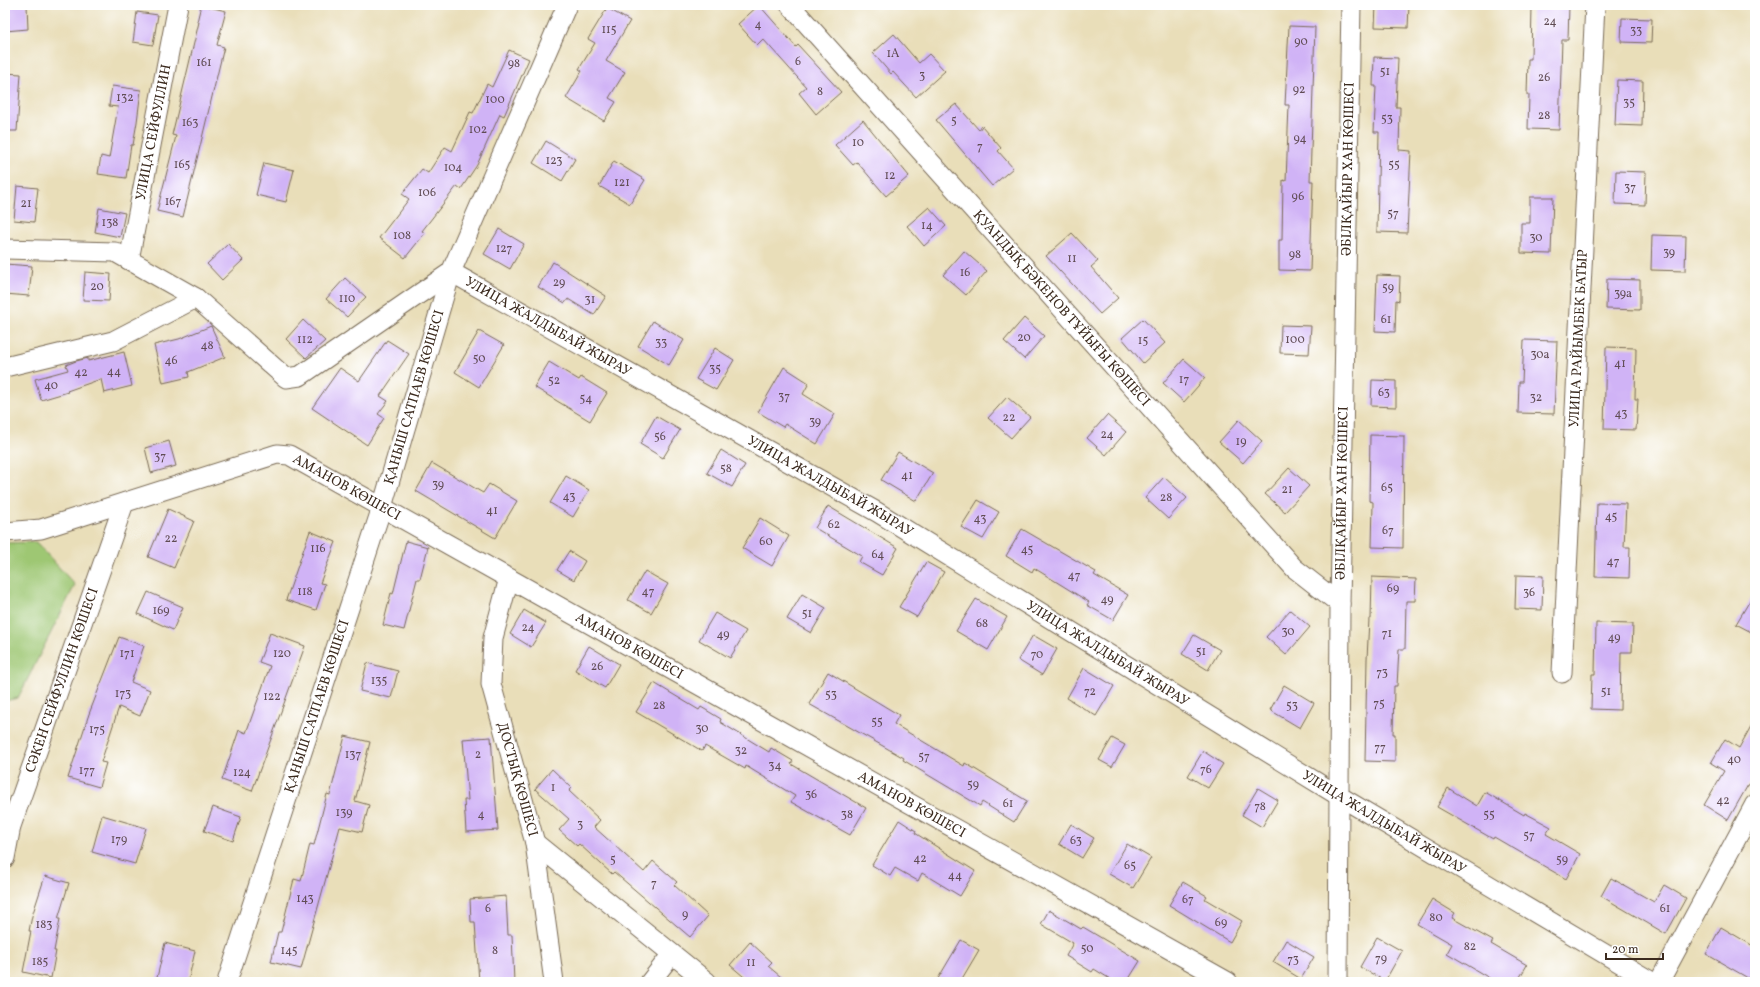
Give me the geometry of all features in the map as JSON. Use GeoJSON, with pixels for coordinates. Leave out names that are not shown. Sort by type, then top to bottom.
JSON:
{"type":"FeatureCollection","features":[{"type":"Feature","properties":{"kind":"street","name":"УЛИЦА СЕЙФУЛЛИН"},"geometry":{"type":"LineString","coordinates":[[129,260],[178,5]]}},
{"type":"Feature","properties":{"kind":"street","name":"ҚАНЫШ САТПАЕВ КӨШЕСІ"},"geometry":{"type":"LineString","coordinates":[[227,982],[382,507],[451,272],[567,5]]}},
{"type":"Feature","properties":{"kind":"street","name":"ҚУАНДЫҚ БӘКЕНОВ ТҰЙЫҒЫ КӨШЕСІ"},"geometry":{"type":"LineString","coordinates":[[790,5],[1294,568],[1340,604]]}},
{"type":"Feature","properties":{"kind":"street","name":"ӘБІЛҚАЙЫР ХАН КӨШЕСІ"},"geometry":{"type":"LineString","coordinates":[[1338,982],[1340,604],[1351,5]]}},
{"type":"Feature","properties":{"kind":"street","name":"УЛИЦА РАЙЫМБЕК БАТЫР"},"geometry":{"type":"LineString","coordinates":[[1562,673],[1595,5]]}},
{"type":"Feature","properties":{"kind":"street","name":"УЛИЦА ЖАЛДЫБАЙ ЖЫРАУ"},"geometry":{"type":"LineString","coordinates":[[5,250],[116,252],[196,298],[286,378],[300,376],[451,272],[877,512],[1339,796],[1652,982]]}},
{"type":"Feature","properties":{"kind":"street"},"geometry":{"type":"LineString","coordinates":[[5,367],[113,341],[196,298]]}},
{"type":"Feature","properties":{"kind":"street","name":"АМАНОВ КӨШЕСІ"},"geometry":{"type":"LineString","coordinates":[[5,532],[41,529],[278,454],[289,455],[1228,982]]}},
{"type":"Feature","properties":{"kind":"street","name":"СӘКЕН СЕЙФУЛЛИН КӨШЕСІ"},"geometry":{"type":"LineString","coordinates":[[5,858],[11,826],[124,503]]}},
{"type":"Feature","properties":{"kind":"street","name":"ДОСТЫҚ КӨШЕСІ"},"geometry":{"type":"LineString","coordinates":[[509,578],[493,638],[491,684],[535,843],[554,982]]}},
{"type":"Feature","properties":{"kind":"street"},"geometry":{"type":"LineString","coordinates":[[1659,982],[1755,804]]}},
{"type":"Feature","properties":{"kind":"street"},"geometry":{"type":"LineString","coordinates":[[535,843],[707,982]]}},
{"type":"Feature","properties":{"kind":"street"},"geometry":{"type":"LineString","coordinates":[[650,982],[672,954]]}},
{"type":"Feature","properties":{"kind":"green space"},"geometry":{"type":"Polygon","coordinates":[[[36,542],[75,585],[18,698],[5,701],[5,543],[36,542]]]}},
{"type":"Feature","properties":{"kind":"building"},"geometry":{"type":"Polygon","coordinates":[[[5,5],[27,5],[28,29],[5,31],[5,5]]]}},
{"type":"Feature","properties":{"kind":"building"},"geometry":{"type":"Polygon","coordinates":[[[201,5],[226,11],[217,45],[224,47],[183,217],[157,211],[176,136],[172,135],[199,22],[197,22],[201,5]]]}},
{"type":"Feature","properties":{"kind":"building"},"geometry":{"type":"Polygon","coordinates":[[[759,5],[796,47],[798,45],[841,92],[816,114],[799,93],[806,87],[763,39],[757,45],[738,24],[759,5]]]}},
{"type":"Feature","properties":{"kind":"building"},"geometry":{"type":"Polygon","coordinates":[[[1376,5],[1409,5],[1408,28],[1375,27],[1376,5]]]}},
{"type":"Feature","properties":{"kind":"building"},"geometry":{"type":"Polygon","coordinates":[[[1532,5],[1569,6],[1568,40],[1562,40],[1559,130],[1528,129],[1528,59],[1531,59],[1532,5]]]}},
{"type":"Feature","properties":{"kind":"building"},"geometry":{"type":"Polygon","coordinates":[[[607,8],[630,21],[606,61],[625,72],[609,98],[616,102],[604,121],[566,98],[582,71],[579,69],[595,43],[588,39],[607,8]]]}},
{"type":"Feature","properties":{"kind":"building"},"geometry":{"type":"Polygon","coordinates":[[[137,12],[158,15],[153,45],[133,42],[137,12]]]}},
{"type":"Feature","properties":{"kind":"building"},"geometry":{"type":"Polygon","coordinates":[[[1622,18],[1652,19],[1651,43],[1621,42],[1622,18]]]}},
{"type":"Feature","properties":{"kind":"building"},"geometry":{"type":"Polygon","coordinates":[[[1289,26],[1315,27],[1310,181],[1313,181],[1310,271],[1279,270],[1279,240],[1282,240],[1283,180],[1286,181],[1289,105],[1285,105],[1289,26]]]}},
{"type":"Feature","properties":{"kind":"building"},"geometry":{"type":"Polygon","coordinates":[[[894,34],[919,63],[929,54],[945,71],[916,97],[893,72],[891,74],[873,53],[894,34]]]}},
{"type":"Feature","properties":{"kind":"building"},"geometry":{"type":"Polygon","coordinates":[[[509,50],[529,59],[504,116],[500,114],[477,165],[461,189],[457,186],[422,231],[425,233],[405,258],[379,238],[409,199],[402,194],[422,169],[428,173],[445,147],[452,151],[470,112],[473,113],[487,84],[492,87],[509,50]]]}},
{"type":"Feature","properties":{"kind":"building"},"geometry":{"type":"Polygon","coordinates":[[[1374,57],[1398,58],[1396,107],[1400,107],[1399,150],[1411,151],[1407,233],[1377,232],[1379,132],[1374,132],[1376,86],[1373,86],[1374,57]]]}},
{"type":"Feature","properties":{"kind":"building"},"geometry":{"type":"Polygon","coordinates":[[[5,73],[21,74],[17,131],[5,131],[5,73]]]}},
{"type":"Feature","properties":{"kind":"building"},"geometry":{"type":"Polygon","coordinates":[[[1617,80],[1643,81],[1642,126],[1615,125],[1617,80]]]}},
{"type":"Feature","properties":{"kind":"building"},"geometry":{"type":"Polygon","coordinates":[[[112,86],[141,90],[137,122],[133,145],[131,145],[126,178],[98,174],[101,156],[109,158],[118,107],[109,106],[112,86]]]}},
{"type":"Feature","properties":{"kind":"building"},"geometry":{"type":"Polygon","coordinates":[[[956,104],[979,130],[982,126],[1001,148],[998,151],[1013,168],[992,186],[936,120],[956,104]]]}},
{"type":"Feature","properties":{"kind":"building"},"geometry":{"type":"Polygon","coordinates":[[[863,120],[909,176],[886,196],[857,162],[853,165],[835,145],[863,120]]]}},
{"type":"Feature","properties":{"kind":"building"},"geometry":{"type":"Polygon","coordinates":[[[546,141],[575,159],[562,181],[533,163],[546,141]]]}},
{"type":"Feature","properties":{"kind":"building"},"geometry":{"type":"Polygon","coordinates":[[[614,161],[645,180],[630,204],[599,186],[614,161]]]}},
{"type":"Feature","properties":{"kind":"building"},"geometry":{"type":"Polygon","coordinates":[[[264,163],[294,170],[286,202],[256,195],[264,163]]]}},
{"type":"Feature","properties":{"kind":"building"},"geometry":{"type":"Polygon","coordinates":[[[1616,171],[1646,172],[1645,205],[1615,204],[1616,171]]]}},
{"type":"Feature","properties":{"kind":"building"},"geometry":{"type":"Polygon","coordinates":[[[17,186],[38,188],[34,222],[14,220],[17,186]]]}},
{"type":"Feature","properties":{"kind":"building"},"geometry":{"type":"Polygon","coordinates":[[[1530,197],[1553,197],[1551,254],[1521,253],[1521,223],[1530,223],[1530,197]]]}},
{"type":"Feature","properties":{"kind":"building"},"geometry":{"type":"Polygon","coordinates":[[[929,207],[946,226],[924,246],[907,226],[929,207]]]}},
{"type":"Feature","properties":{"kind":"building"},"geometry":{"type":"Polygon","coordinates":[[[99,208],[125,213],[120,237],[95,232],[99,208]]]}},
{"type":"Feature","properties":{"kind":"building"},"geometry":{"type":"Polygon","coordinates":[[[499,229],[524,244],[510,269],[484,254],[499,229]]]}},
{"type":"Feature","properties":{"kind":"building"},"geometry":{"type":"Polygon","coordinates":[[[1072,233],[1098,261],[1091,267],[1118,298],[1100,314],[1046,256],[1072,233]]]}},
{"type":"Feature","properties":{"kind":"building"},"geometry":{"type":"Polygon","coordinates":[[[1652,235],[1686,236],[1685,271],[1651,270],[1652,235]]]}},
{"type":"Feature","properties":{"kind":"building"},"geometry":{"type":"Polygon","coordinates":[[[228,244],[243,260],[222,280],[207,264],[228,244]]]}},
{"type":"Feature","properties":{"kind":"building"},"geometry":{"type":"Polygon","coordinates":[[[964,251],[987,271],[966,295],[943,275],[964,251]]]}},
{"type":"Feature","properties":{"kind":"building"},"geometry":{"type":"Polygon","coordinates":[[[553,262],[606,296],[594,315],[568,299],[565,303],[538,287],[553,262]]]}},
{"type":"Feature","properties":{"kind":"building"},"geometry":{"type":"Polygon","coordinates":[[[5,264],[32,266],[29,296],[5,294],[5,264]]]}},
{"type":"Feature","properties":{"kind":"building"},"geometry":{"type":"Polygon","coordinates":[[[85,272],[111,274],[109,301],[83,300],[85,272]]]}},
{"type":"Feature","properties":{"kind":"building"},"geometry":{"type":"Polygon","coordinates":[[[1377,275],[1400,276],[1399,301],[1396,300],[1395,332],[1375,331],[1377,275]]]}},
{"type":"Feature","properties":{"kind":"building"},"geometry":{"type":"Polygon","coordinates":[[[345,278],[366,297],[347,317],[326,299],[345,278]]]}},
{"type":"Feature","properties":{"kind":"building"},"geometry":{"type":"Polygon","coordinates":[[[1607,279],[1640,280],[1640,310],[1606,309],[1607,279]]]}},
{"type":"Feature","properties":{"kind":"building"},"geometry":{"type":"Polygon","coordinates":[[[1024,318],[1044,336],[1024,359],[1004,341],[1024,318]]]}},
{"type":"Feature","properties":{"kind":"building"},"geometry":{"type":"Polygon","coordinates":[[[1143,319],[1165,343],[1143,363],[1122,338],[1143,319]]]}},
{"type":"Feature","properties":{"kind":"building"},"geometry":{"type":"Polygon","coordinates":[[[303,320],[325,341],[306,358],[286,339],[303,320]]]}},
{"type":"Feature","properties":{"kind":"building"},"geometry":{"type":"Polygon","coordinates":[[[653,321],[684,340],[669,365],[638,346],[653,321]]]}},
{"type":"Feature","properties":{"kind":"building"},"geometry":{"type":"Polygon","coordinates":[[[1281,325],[1311,326],[1309,354],[1280,353],[1281,325]]]}},
{"type":"Feature","properties":{"kind":"building"},"geometry":{"type":"Polygon","coordinates":[[[211,326],[225,357],[188,372],[189,377],[163,383],[154,345],[179,339],[211,326]]]}},
{"type":"Feature","properties":{"kind":"building"},"geometry":{"type":"Polygon","coordinates":[[[479,331],[504,345],[479,387],[455,372],[479,331]]]}},
{"type":"Feature","properties":{"kind":"building"},"geometry":{"type":"Polygon","coordinates":[[[387,340],[409,354],[380,396],[388,401],[378,414],[384,418],[367,445],[312,408],[340,368],[359,381],[387,340]]]}},
{"type":"Feature","properties":{"kind":"building"},"geometry":{"type":"Polygon","coordinates":[[[1524,340],[1557,341],[1554,414],[1518,413],[1519,382],[1522,382],[1524,340]]]}},
{"type":"Feature","properties":{"kind":"building"},"geometry":{"type":"Polygon","coordinates":[[[1606,347],[1636,348],[1635,399],[1638,399],[1636,430],[1604,429],[1606,347]]]}},
{"type":"Feature","properties":{"kind":"building"},"geometry":{"type":"Polygon","coordinates":[[[715,348],[734,360],[716,390],[696,379],[715,348]]]}},
{"type":"Feature","properties":{"kind":"building"},"geometry":{"type":"Polygon","coordinates":[[[124,352],[132,386],[104,393],[101,379],[67,391],[68,392],[41,400],[35,379],[68,370],[66,365],[76,361],[88,358],[88,361],[124,352]]]}},
{"type":"Feature","properties":{"kind":"building"},"geometry":{"type":"Polygon","coordinates":[[[1184,359],[1205,378],[1184,402],[1163,383],[1184,359]]]}},
{"type":"Feature","properties":{"kind":"building"},"geometry":{"type":"Polygon","coordinates":[[[549,362],[579,380],[581,377],[607,393],[590,421],[534,387],[549,362]]]}},
{"type":"Feature","properties":{"kind":"building"},"geometry":{"type":"Polygon","coordinates":[[[784,367],[809,383],[803,394],[835,414],[817,444],[785,424],[783,427],[758,412],[784,367]]]}},
{"type":"Feature","properties":{"kind":"building"},"geometry":{"type":"Polygon","coordinates":[[[1372,380],[1396,381],[1396,407],[1371,406],[1372,380]]]}},
{"type":"Feature","properties":{"kind":"building"},"geometry":{"type":"Polygon","coordinates":[[[1007,397],[1030,417],[1011,438],[988,418],[1007,397]]]}},
{"type":"Feature","properties":{"kind":"building"},"geometry":{"type":"Polygon","coordinates":[[[1107,415],[1126,432],[1106,455],[1087,438],[1107,415]]]}},
{"type":"Feature","properties":{"kind":"building"},"geometry":{"type":"Polygon","coordinates":[[[656,416],[680,430],[663,458],[640,444],[656,416]]]}},
{"type":"Feature","properties":{"kind":"building"},"geometry":{"type":"Polygon","coordinates":[[[1239,420],[1262,441],[1243,463],[1219,442],[1239,420]]]}},
{"type":"Feature","properties":{"kind":"building"},"geometry":{"type":"Polygon","coordinates":[[[1370,435],[1404,436],[1403,548],[1372,547],[1373,502],[1369,501],[1370,435]]]}},
{"type":"Feature","properties":{"kind":"building"},"geometry":{"type":"Polygon","coordinates":[[[169,441],[176,466],[151,473],[145,448],[169,441]]]}},
{"type":"Feature","properties":{"kind":"building"},"geometry":{"type":"Polygon","coordinates":[[[721,450],[745,465],[732,487],[707,473],[721,450]]]}},
{"type":"Feature","properties":{"kind":"building"},"geometry":{"type":"Polygon","coordinates":[[[898,452],[933,473],[916,501],[881,480],[898,452]]]}},
{"type":"Feature","properties":{"kind":"building"},"geometry":{"type":"Polygon","coordinates":[[[432,463],[483,493],[489,484],[517,501],[495,538],[416,491],[432,463]]]}},
{"type":"Feature","properties":{"kind":"building"},"geometry":{"type":"Polygon","coordinates":[[[1289,468],[1309,486],[1285,512],[1265,494],[1289,468]]]}},
{"type":"Feature","properties":{"kind":"building"},"geometry":{"type":"Polygon","coordinates":[[[566,476],[589,490],[573,517],[550,503],[566,476]]]}},
{"type":"Feature","properties":{"kind":"building"},"geometry":{"type":"Polygon","coordinates":[[[1164,477],[1187,498],[1168,519],[1145,498],[1164,477]]]}},
{"type":"Feature","properties":{"kind":"building"},"geometry":{"type":"Polygon","coordinates":[[[978,500],[999,512],[983,539],[961,527],[978,500]]]}},
{"type":"Feature","properties":{"kind":"building"},"geometry":{"type":"Polygon","coordinates":[[[1597,503],[1626,504],[1624,547],[1630,547],[1629,578],[1595,577],[1597,503]]]}},
{"type":"Feature","properties":{"kind":"building"},"geometry":{"type":"Polygon","coordinates":[[[828,506],[898,548],[882,575],[859,562],[862,556],[815,528],[828,506]]]}},
{"type":"Feature","properties":{"kind":"building"},"geometry":{"type":"Polygon","coordinates":[[[168,509],[194,521],[174,568],[148,557],[168,509]]]}},
{"type":"Feature","properties":{"kind":"building"},"geometry":{"type":"Polygon","coordinates":[[[760,518],[789,536],[772,566],[742,548],[760,518]]]}},
{"type":"Feature","properties":{"kind":"building"},"geometry":{"type":"Polygon","coordinates":[[[1022,529],[1096,572],[1094,575],[1128,595],[1113,620],[1087,605],[1089,602],[1034,568],[1032,572],[1006,556],[1022,529]]]}},
{"type":"Feature","properties":{"kind":"building"},"geometry":{"type":"Polygon","coordinates":[[[310,531],[336,542],[320,583],[325,584],[316,610],[286,600],[310,531]]]}},
{"type":"Feature","properties":{"kind":"building"},"geometry":{"type":"Polygon","coordinates":[[[406,541],[428,547],[420,579],[417,579],[404,630],[383,625],[391,593],[393,594],[406,541]]]}},
{"type":"Feature","properties":{"kind":"building"},"geometry":{"type":"Polygon","coordinates":[[[569,551],[585,561],[574,580],[557,570],[569,551]]]}},
{"type":"Feature","properties":{"kind":"building"},"geometry":{"type":"Polygon","coordinates":[[[926,562],[944,572],[917,617],[899,607],[926,562]]]}},
{"type":"Feature","properties":{"kind":"building"},"geometry":{"type":"Polygon","coordinates":[[[645,571],[668,584],[651,613],[628,600],[645,571]]]}},
{"type":"Feature","properties":{"kind":"building"},"geometry":{"type":"Polygon","coordinates":[[[1516,575],[1543,576],[1542,610],[1515,609],[1516,575]]]}},
{"type":"Feature","properties":{"kind":"building"},"geometry":{"type":"Polygon","coordinates":[[[1372,577],[1416,579],[1415,601],[1406,601],[1405,649],[1399,649],[1397,686],[1394,686],[1393,734],[1395,734],[1395,762],[1365,761],[1367,659],[1369,619],[1371,619],[1372,577]]]}},
{"type":"Feature","properties":{"kind":"building"},"geometry":{"type":"Polygon","coordinates":[[[148,592],[183,607],[173,630],[138,614],[148,592]]]}},
{"type":"Feature","properties":{"kind":"building"},"geometry":{"type":"Polygon","coordinates":[[[1755,592],[1755,634],[1736,624],[1755,592]]]}},
{"type":"Feature","properties":{"kind":"building"},"geometry":{"type":"Polygon","coordinates":[[[802,594],[826,608],[811,633],[787,619],[802,594]]]}},
{"type":"Feature","properties":{"kind":"building"},"geometry":{"type":"Polygon","coordinates":[[[976,599],[1007,617],[988,650],[956,631],[976,599]]]}},
{"type":"Feature","properties":{"kind":"building"},"geometry":{"type":"Polygon","coordinates":[[[524,610],[546,623],[531,647],[510,634],[524,610]]]}},
{"type":"Feature","properties":{"kind":"building"},"geometry":{"type":"Polygon","coordinates":[[[1290,610],[1310,627],[1286,655],[1266,637],[1290,610]]]}},
{"type":"Feature","properties":{"kind":"building"},"geometry":{"type":"Polygon","coordinates":[[[715,613],[746,631],[730,658],[699,640],[715,613]]]}},
{"type":"Feature","properties":{"kind":"building"},"geometry":{"type":"Polygon","coordinates":[[[1596,623],[1633,624],[1632,652],[1621,652],[1620,710],[1591,709],[1592,674],[1595,674],[1596,623]]]}},
{"type":"Feature","properties":{"kind":"building"},"geometry":{"type":"Polygon","coordinates":[[[270,633],[305,646],[252,791],[222,780],[239,730],[246,733],[270,666],[259,662],[270,633]]]}},
{"type":"Feature","properties":{"kind":"building"},"geometry":{"type":"Polygon","coordinates":[[[1033,635],[1057,649],[1042,675],[1018,660],[1033,635]]]}},
{"type":"Feature","properties":{"kind":"building"},"geometry":{"type":"Polygon","coordinates":[[[1194,635],[1220,650],[1208,670],[1182,654],[1194,635]]]}},
{"type":"Feature","properties":{"kind":"building"},"geometry":{"type":"Polygon","coordinates":[[[119,637],[144,646],[131,682],[150,690],[140,716],[119,707],[101,762],[106,763],[99,787],[68,778],[89,714],[119,637]]]}},
{"type":"Feature","properties":{"kind":"building"},"geometry":{"type":"Polygon","coordinates":[[[589,646],[619,664],[605,688],[575,670],[589,646]]]}},
{"type":"Feature","properties":{"kind":"building"},"geometry":{"type":"Polygon","coordinates":[[[367,663],[398,671],[391,698],[360,691],[367,663]]]}},
{"type":"Feature","properties":{"kind":"building"},"geometry":{"type":"Polygon","coordinates":[[[1084,668],[1114,686],[1096,716],[1067,698],[1084,668]]]}},
{"type":"Feature","properties":{"kind":"building"},"geometry":{"type":"Polygon","coordinates":[[[828,672],[899,715],[894,724],[964,766],[965,763],[1027,801],[1014,822],[982,802],[980,806],[903,760],[904,758],[809,704],[828,672]]]}},
{"type":"Feature","properties":{"kind":"building"},"geometry":{"type":"Polygon","coordinates":[[[654,683],[699,710],[701,707],[721,719],[720,722],[769,752],[771,748],[793,761],[791,764],[866,808],[850,835],[791,802],[795,796],[746,766],[745,769],[705,746],[702,751],[636,712],[654,683]]]}},
{"type":"Feature","properties":{"kind":"building"},"geometry":{"type":"Polygon","coordinates":[[[1284,685],[1314,703],[1300,728],[1270,710],[1284,685]]]}},
{"type":"Feature","properties":{"kind":"building"},"geometry":{"type":"Polygon","coordinates":[[[1755,719],[1755,776],[1748,785],[1728,820],[1704,805],[1724,771],[1711,763],[1725,739],[1739,748],[1755,719]]]}},
{"type":"Feature","properties":{"kind":"building"},"geometry":{"type":"Polygon","coordinates":[[[345,736],[370,742],[355,801],[369,805],[362,832],[340,827],[301,969],[271,962],[278,932],[281,932],[294,879],[301,881],[310,844],[314,845],[327,794],[330,795],[345,736]]]}},
{"type":"Feature","properties":{"kind":"building"},"geometry":{"type":"Polygon","coordinates":[[[491,737],[498,830],[466,832],[464,800],[468,800],[463,739],[491,737]]]}},
{"type":"Feature","properties":{"kind":"building"},"geometry":{"type":"Polygon","coordinates":[[[1112,738],[1125,745],[1112,767],[1099,760],[1112,738]]]}},
{"type":"Feature","properties":{"kind":"building"},"geometry":{"type":"Polygon","coordinates":[[[1203,751],[1223,764],[1208,788],[1188,776],[1203,751]]]}},
{"type":"Feature","properties":{"kind":"building"},"geometry":{"type":"Polygon","coordinates":[[[552,769],[572,788],[569,791],[600,820],[594,827],[644,872],[653,861],[677,882],[674,885],[708,916],[690,937],[614,872],[612,874],[579,844],[577,846],[559,830],[569,819],[535,789],[552,769]]]}},
{"type":"Feature","properties":{"kind":"building"},"geometry":{"type":"Polygon","coordinates":[[[1258,788],[1278,800],[1262,827],[1242,815],[1258,788]]]}},
{"type":"Feature","properties":{"kind":"building"},"geometry":{"type":"Polygon","coordinates":[[[1448,788],[1477,806],[1485,792],[1524,815],[1525,813],[1551,827],[1546,834],[1580,854],[1566,879],[1494,837],[1493,839],[1437,807],[1448,788]]]}},
{"type":"Feature","properties":{"kind":"building"},"geometry":{"type":"Polygon","coordinates":[[[213,807],[241,817],[233,841],[204,831],[213,807]]]}},
{"type":"Feature","properties":{"kind":"building"},"geometry":{"type":"Polygon","coordinates":[[[102,815],[146,828],[135,864],[92,852],[102,815]]]}},
{"type":"Feature","properties":{"kind":"building"},"geometry":{"type":"Polygon","coordinates":[[[899,820],[916,831],[915,833],[975,871],[960,896],[922,873],[918,881],[895,868],[890,876],[872,865],[899,820]]]}},
{"type":"Feature","properties":{"kind":"building"},"geometry":{"type":"Polygon","coordinates":[[[1071,824],[1094,838],[1082,858],[1059,844],[1071,824]]]}},
{"type":"Feature","properties":{"kind":"building"},"geometry":{"type":"Polygon","coordinates":[[[1127,844],[1151,858],[1133,888],[1109,874],[1127,844]]]}},
{"type":"Feature","properties":{"kind":"building"},"geometry":{"type":"Polygon","coordinates":[[[45,876],[69,883],[58,919],[60,919],[51,978],[23,972],[31,931],[29,931],[32,916],[45,876]]]}},
{"type":"Feature","properties":{"kind":"building"},"geometry":{"type":"Polygon","coordinates":[[[1611,878],[1654,902],[1664,885],[1686,898],[1666,934],[1601,896],[1611,878]]]}},
{"type":"Feature","properties":{"kind":"building"},"geometry":{"type":"Polygon","coordinates":[[[1183,882],[1207,896],[1205,899],[1242,921],[1230,942],[1169,905],[1183,882]]]}},
{"type":"Feature","properties":{"kind":"building"},"geometry":{"type":"Polygon","coordinates":[[[506,896],[508,935],[512,935],[514,982],[479,982],[475,922],[471,922],[470,899],[506,896]]]}},
{"type":"Feature","properties":{"kind":"building"},"geometry":{"type":"Polygon","coordinates":[[[1432,899],[1455,913],[1452,918],[1493,941],[1491,944],[1527,965],[1517,982],[1496,982],[1447,953],[1452,944],[1417,924],[1432,899]]]}},
{"type":"Feature","properties":{"kind":"building"},"geometry":{"type":"Polygon","coordinates":[[[1049,910],[1081,929],[1083,927],[1140,961],[1127,982],[1115,982],[1094,969],[1092,972],[1066,956],[1073,943],[1041,924],[1049,910]]]}},
{"type":"Feature","properties":{"kind":"building"},"geometry":{"type":"Polygon","coordinates":[[[1721,927],[1755,947],[1755,982],[1706,954],[1721,927]]]}},
{"type":"Feature","properties":{"kind":"building"},"geometry":{"type":"Polygon","coordinates":[[[1377,937],[1402,951],[1385,981],[1360,967],[1377,937]]]}},
{"type":"Feature","properties":{"kind":"building"},"geometry":{"type":"Polygon","coordinates":[[[961,940],[979,950],[960,982],[936,982],[961,940]]]}},
{"type":"Feature","properties":{"kind":"building"},"geometry":{"type":"Polygon","coordinates":[[[1286,940],[1314,957],[1301,979],[1273,962],[1286,940]]]}},
{"type":"Feature","properties":{"kind":"building"},"geometry":{"type":"Polygon","coordinates":[[[750,942],[772,962],[768,966],[787,982],[750,982],[730,965],[750,942]]]}},
{"type":"Feature","properties":{"kind":"building"},"geometry":{"type":"Polygon","coordinates":[[[165,943],[195,951],[188,982],[156,982],[165,943]]]}}]}
